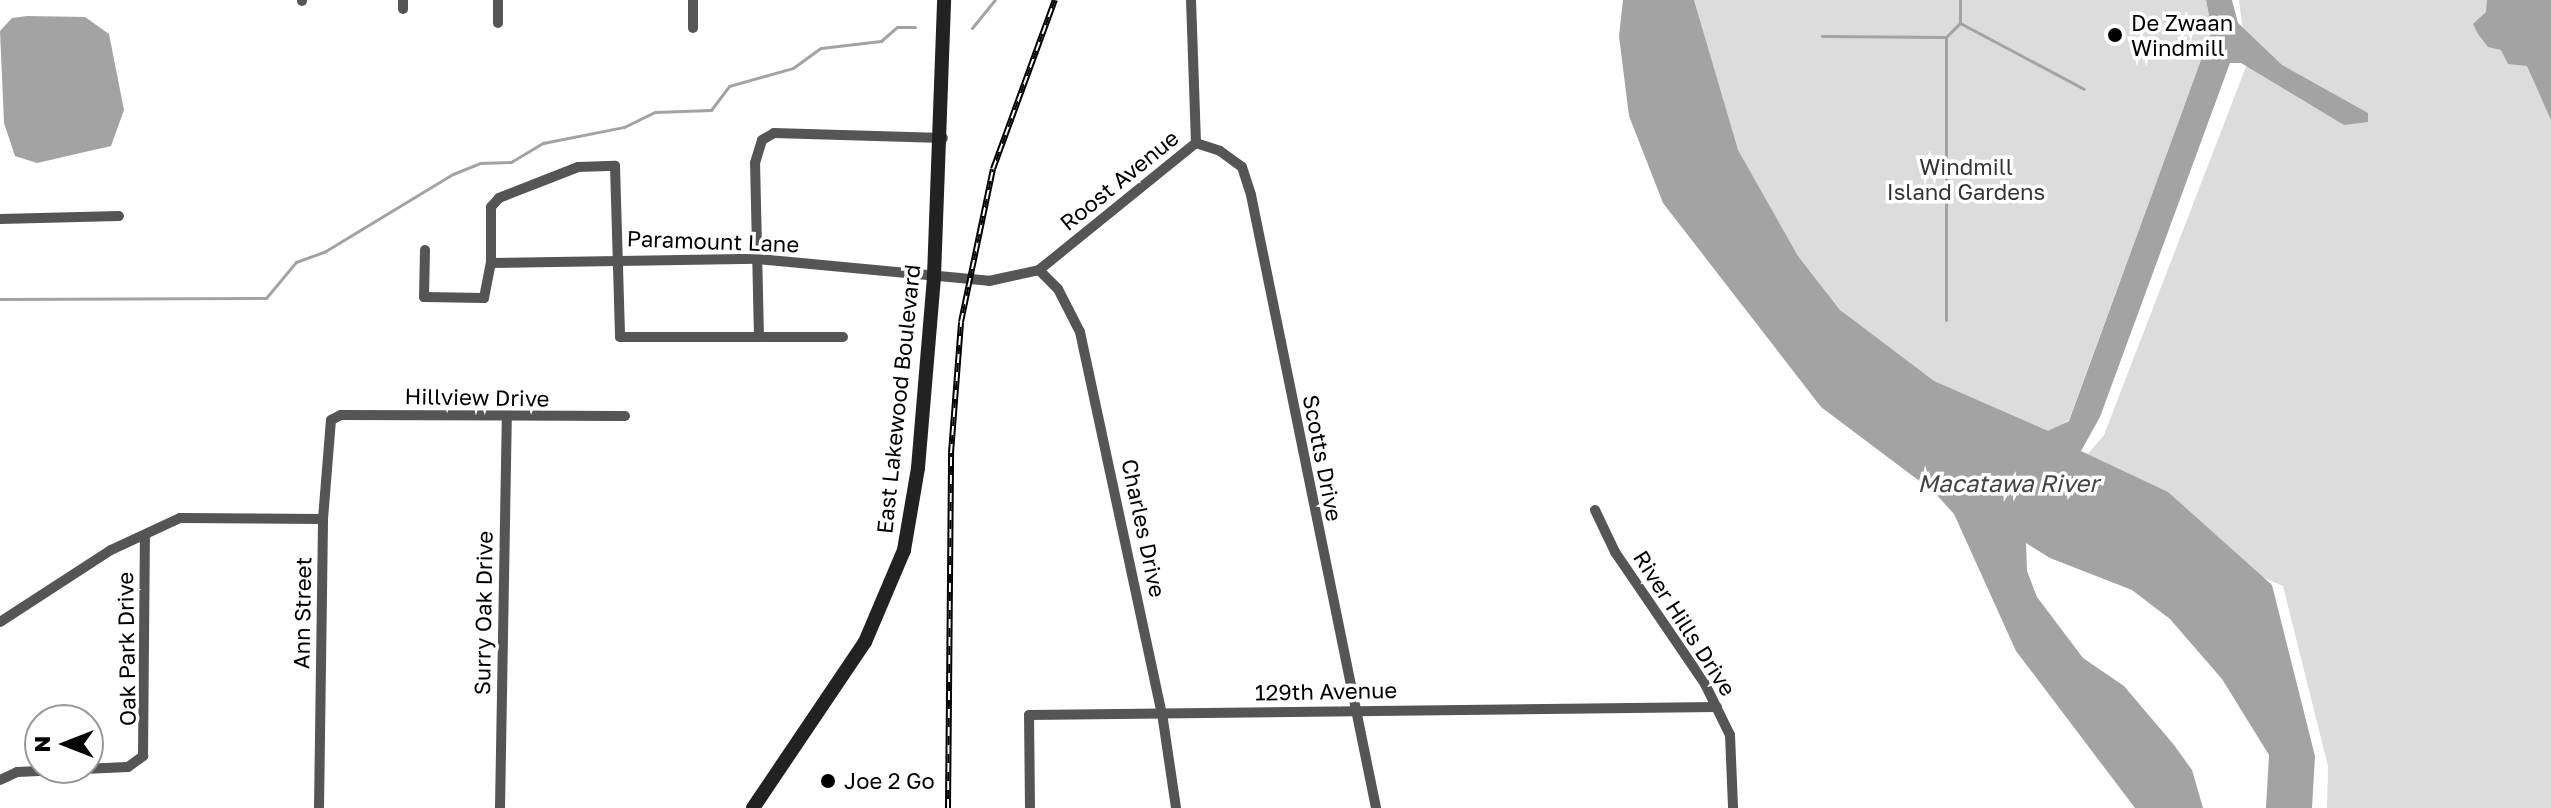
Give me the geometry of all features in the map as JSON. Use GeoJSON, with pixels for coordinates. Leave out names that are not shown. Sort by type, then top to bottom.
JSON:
{"type":"FeatureCollection","features":[{"type":"Feature","properties":{"kind":"main road","name":"East Lakewood Boulevard"},"geometry":{"type":"LineString","coordinates":[[753,808],[865,642],[896,576],[912,512],[934,276],[943,138],[944,0]]}},
{"type":"Feature","properties":{"kind":"street"},"geometry":{"type":"LineString","coordinates":[[498,0],[498,23]]}},
{"type":"Feature","properties":{"kind":"street"},"geometry":{"type":"LineString","coordinates":[[693,0],[693,28]]}},
{"type":"Feature","properties":{"kind":"street","name":"Roost Avenue"},"geometry":{"type":"LineString","coordinates":[[934,276],[989,281],[1039,270],[1196,143],[1191,0]]}},
{"type":"Feature","properties":{"kind":"street"},"geometry":{"type":"LineString","coordinates":[[759,337],[755,163],[762,140],[774,133],[943,138]]}},
{"type":"Feature","properties":{"kind":"street","name":"Scotts Drive"},"geometry":{"type":"LineString","coordinates":[[1196,143],[1220,151],[1242,167],[1251,195],[1353,710],[1376,808]]}},
{"type":"Feature","properties":{"kind":"street"},"geometry":{"type":"LineString","coordinates":[[425,250],[424,297],[484,298],[491,263],[491,207],[499,198],[578,167],[615,166],[620,337],[843,337]]}},
{"type":"Feature","properties":{"kind":"street"},"geometry":{"type":"LineString","coordinates":[[0,219],[119,216]]}},
{"type":"Feature","properties":{"kind":"street","name":"Paramount Lane"},"geometry":{"type":"LineString","coordinates":[[491,263],[758,259],[934,276]]}},
{"type":"Feature","properties":{"kind":"street","name":"Charles Drive"},"geometry":{"type":"LineString","coordinates":[[1039,270],[1058,289],[1080,332],[1162,713],[1176,808]]}},
{"type":"Feature","properties":{"kind":"street","name":"Hillview Drive"},"geometry":{"type":"LineString","coordinates":[[331,420],[341,415],[507,419],[625,416]]}},
{"type":"Feature","properties":{"kind":"street","name":"Surry Oak Drive"},"geometry":{"type":"LineString","coordinates":[[500,808],[507,419]]}},
{"type":"Feature","properties":{"kind":"street","name":"Ann Street"},"geometry":{"type":"LineString","coordinates":[[319,808],[323,519],[331,420]]}},
{"type":"Feature","properties":{"kind":"street","name":"River Hills Drive"},"geometry":{"type":"LineString","coordinates":[[1595,510],[1615,552],[1717,707],[1730,735],[1733,808]]}},
{"type":"Feature","properties":{"kind":"street"},"geometry":{"type":"LineString","coordinates":[[0,622],[111,550],[180,518],[323,519]]}},
{"type":"Feature","properties":{"kind":"street","name":"Oak Park Drive"},"geometry":{"type":"LineString","coordinates":[[0,780],[17,772],[128,767],[143,756],[145,536]]}},
{"type":"Feature","properties":{"kind":"street","name":"129th Avenue"},"geometry":{"type":"LineString","coordinates":[[1030,808],[1029,715],[1717,707]]}},
{"type":"Feature","properties":{"kind":"green space","name":"Windmill Island Gardens"},"geometry":{"type":"Polygon","coordinates":[[[1694,0],[2206,0],[2212,30],[2069,420],[2048,433],[1932,381],[1876,343],[1840,310],[1798,256],[1737,150],[1694,0]]]}},
{"type":"Feature","properties":{"kind":"green space"},"geometry":{"type":"Polygon","coordinates":[[[2239,0],[2551,0],[2551,808],[2327,808],[2328,766],[2283,586],[2156,532],[2080,463],[2104,435],[2247,64],[2239,0]]]}},
{"type":"Feature","properties":{"kind":"water","name":"Macatawa River"},"geometry":{"type":"Polygon","coordinates":[[[1623,0],[1694,0],[1738,150],[1798,256],[1840,310],[1934,381],[2048,431],[2069,421],[2212,30],[2206,0],[2232,0],[2238,23],[2282,65],[2368,113],[2368,122],[2344,125],[2241,63],[2230,63],[2100,417],[2081,451],[2168,492],[2272,585],[2315,756],[2312,808],[2266,808],[2269,755],[2222,679],[2170,619],[2132,590],[2050,558],[2026,543],[2027,571],[2037,597],[2083,658],[2124,686],[2174,745],[2192,770],[2203,808],[2135,808],[2016,651],[1954,514],[1934,492],[1821,407],[1663,203],[1629,116],[1619,36],[1623,0]]]}},
{"type":"Feature","properties":{"kind":"water"},"geometry":{"type":"Polygon","coordinates":[[[2487,0],[2551,0],[2551,120],[2527,66],[2508,64],[2501,50],[2488,47],[2478,34],[2473,24],[2486,12],[2487,0]]]}},
{"type":"Feature","properties":{"kind":"water"},"geometry":{"type":"Polygon","coordinates":[[[85,17],[109,34],[124,110],[111,146],[37,163],[15,156],[4,123],[0,31],[12,18],[85,17]]]}},
{"type":"Feature","properties":{"kind":"waterway"},"geometry":{"type":"LineString","coordinates":[[972,28],[995,0]]}},
{"type":"Feature","properties":{"kind":"waterway"},"geometry":{"type":"LineString","coordinates":[[1960,0],[1960,23]]}},
{"type":"Feature","properties":{"kind":"waterway"},"geometry":{"type":"LineString","coordinates":[[1946,320],[1946,37],[1960,23],[2084,89]]}},
{"type":"Feature","properties":{"kind":"waterway"},"geometry":{"type":"LineString","coordinates":[[0,299],[266,298],[296,262],[324,252],[453,174],[480,163],[511,162],[543,143],[624,127],[655,112],[711,110],[729,86],[793,68],[821,48],[881,41],[897,27],[915,27]]}},
{"type":"Feature","properties":{"kind":"waterway"},"geometry":{"type":"LineString","coordinates":[[1822,36],[1946,37]]}},
{"type":"Feature","properties":{"kind":"railway"},"geometry":{"type":"LineString","coordinates":[[948,808],[951,453],[961,322],[993,169],[1055,0]]}},
{"type":"Feature","properties":{"kind":"place","name":"De Zwaan Windmill"},"geometry":{"type":"Point","coordinates":[2115,35]}},
{"type":"Feature","properties":{"kind":"place","name":"Joe 2 Go"},"geometry":{"type":"Point","coordinates":[828,781]}}]}
